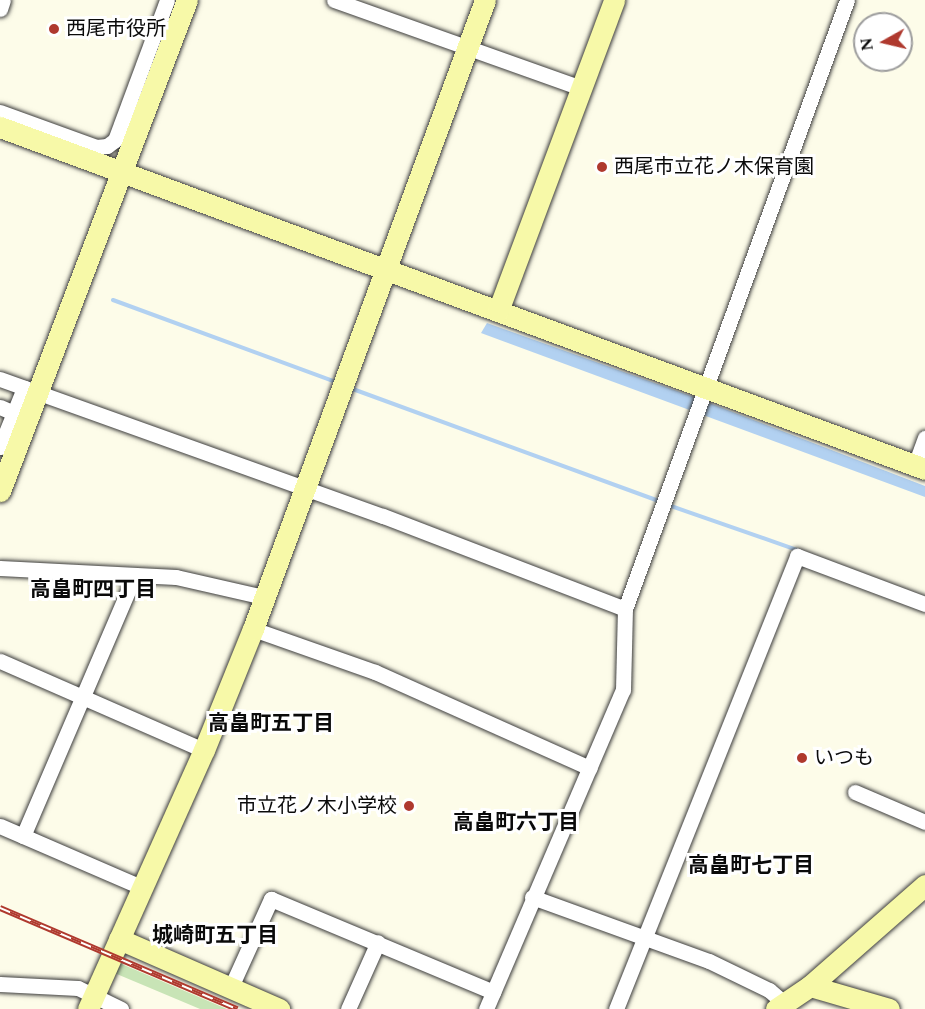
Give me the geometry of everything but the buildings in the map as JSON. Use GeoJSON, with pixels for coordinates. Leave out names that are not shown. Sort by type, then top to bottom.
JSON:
{"type":"FeatureCollection","features":[{"type":"Feature","properties":{"kind":"street"},"geometry":{"type":"LineString","coordinates":[[0,9],[3,0]]}},
{"type":"Feature","properties":{"kind":"street"},"geometry":{"type":"LineString","coordinates":[[0,112],[96,147],[107,146],[115,140],[166,0]]}},
{"type":"Feature","properties":{"kind":"street"},"geometry":{"type":"LineString","coordinates":[[0,491],[31,392],[122,172],[187,0]]}},
{"type":"Feature","properties":{"kind":"street"},"geometry":{"type":"LineString","coordinates":[[334,0],[581,88]]}},
{"type":"Feature","properties":{"kind":"street"},"geometry":{"type":"LineString","coordinates":[[91,1003],[204,750],[253,629],[387,270],[484,0]]}},
{"type":"Feature","properties":{"kind":"street"},"geometry":{"type":"LineString","coordinates":[[498,310],[614,0]]}},
{"type":"Feature","properties":{"kind":"street"},"geometry":{"type":"LineString","coordinates":[[486,1009],[532,897],[623,690],[625,609],[847,0]]}},
{"type":"Feature","properties":{"kind":"street"},"geometry":{"type":"LineString","coordinates":[[0,127],[920,467],[925,438]]}},
{"type":"Feature","properties":{"kind":"street"},"geometry":{"type":"LineString","coordinates":[[0,379],[305,489],[625,609]]}},
{"type":"Feature","properties":{"kind":"street"},"geometry":{"type":"LineString","coordinates":[[0,447],[7,410],[31,392]]}},
{"type":"Feature","properties":{"kind":"street"},"geometry":{"type":"LineString","coordinates":[[616,1009],[797,556],[925,604]]}},
{"type":"Feature","properties":{"kind":"street"},"geometry":{"type":"LineString","coordinates":[[0,568],[135,575],[216,583],[264,597]]}},
{"type":"Feature","properties":{"kind":"street"},"geometry":{"type":"LineString","coordinates":[[23,836],[135,575]]}},
{"type":"Feature","properties":{"kind":"street"},"geometry":{"type":"LineString","coordinates":[[253,629],[375,672],[590,768]]}},
{"type":"Feature","properties":{"kind":"street"},"geometry":{"type":"LineString","coordinates":[[0,661],[204,750]]}},
{"type":"Feature","properties":{"kind":"street"},"geometry":{"type":"LineString","coordinates":[[855,792],[925,822]]}},
{"type":"Feature","properties":{"kind":"street"},"geometry":{"type":"LineString","coordinates":[[0,826],[141,887]]}},
{"type":"Feature","properties":{"kind":"street"},"geometry":{"type":"LineString","coordinates":[[532,897],[646,935],[769,990],[782,1007],[810,986],[925,885]]}},
{"type":"Feature","properties":{"kind":"street"},"geometry":{"type":"LineString","coordinates":[[231,987],[272,899],[493,992]]}},
{"type":"Feature","properties":{"kind":"street"},"geometry":{"type":"LineString","coordinates":[[119,939],[279,1009]]}},
{"type":"Feature","properties":{"kind":"street"},"geometry":{"type":"LineString","coordinates":[[348,1009],[378,942]]}},
{"type":"Feature","properties":{"kind":"street"},"geometry":{"type":"LineString","coordinates":[[0,984],[78,988],[91,1003],[121,1009]]}},
{"type":"Feature","properties":{"kind":"street"},"geometry":{"type":"LineString","coordinates":[[810,986],[889,1009]]}},
{"type":"Feature","properties":{"kind":"green space"},"geometry":{"type":"Polygon","coordinates":[[[117,962],[227,1009],[200,1009],[112,972],[117,962]]]}},
{"type":"Feature","properties":{"kind":"water"},"geometry":{"type":"Polygon","coordinates":[[[487,323],[694,397],[925,486],[925,497],[481,333],[487,323]]]}},
{"type":"Feature","properties":{"kind":"waterway"},"geometry":{"type":"LineString","coordinates":[[113,300],[338,383]]}},
{"type":"Feature","properties":{"kind":"waterway"},"geometry":{"type":"LineString","coordinates":[[350,388],[661,502]]}},
{"type":"Feature","properties":{"kind":"waterway"},"geometry":{"type":"LineString","coordinates":[[668,505],[797,550]]}},
{"type":"Feature","properties":{"kind":"railway"},"geometry":{"type":"LineString","coordinates":[[0,908],[237,1009]]}},
{"type":"Feature","properties":{"kind":"place","name":"西尾市役所"},"geometry":{"type":"Point","coordinates":[54,29]}},
{"type":"Feature","properties":{"kind":"place","name":"西尾市立花ノ木保育園"},"geometry":{"type":"Point","coordinates":[602,167]}},
{"type":"Feature","properties":{"kind":"place","name":"いつも"},"geometry":{"type":"Point","coordinates":[802,758]}},
{"type":"Feature","properties":{"kind":"place","name":"市立花ノ木小学校"},"geometry":{"type":"Point","coordinates":[409,806]}},
{"type":"Feature","properties":{"kind":"district","name":"高畠町四丁目"},"geometry":{"type":"Point","coordinates":[93,590]}},
{"type":"Feature","properties":{"kind":"district","name":"高畠町五丁目"},"geometry":{"type":"Point","coordinates":[271,724]}},
{"type":"Feature","properties":{"kind":"district","name":"高畠町六丁目"},"geometry":{"type":"Point","coordinates":[516,823]}},
{"type":"Feature","properties":{"kind":"district","name":"高畠町七丁目"},"geometry":{"type":"Point","coordinates":[751,866]}},
{"type":"Feature","properties":{"kind":"district","name":"城崎町五丁目"},"geometry":{"type":"Point","coordinates":[215,936]}}]}
